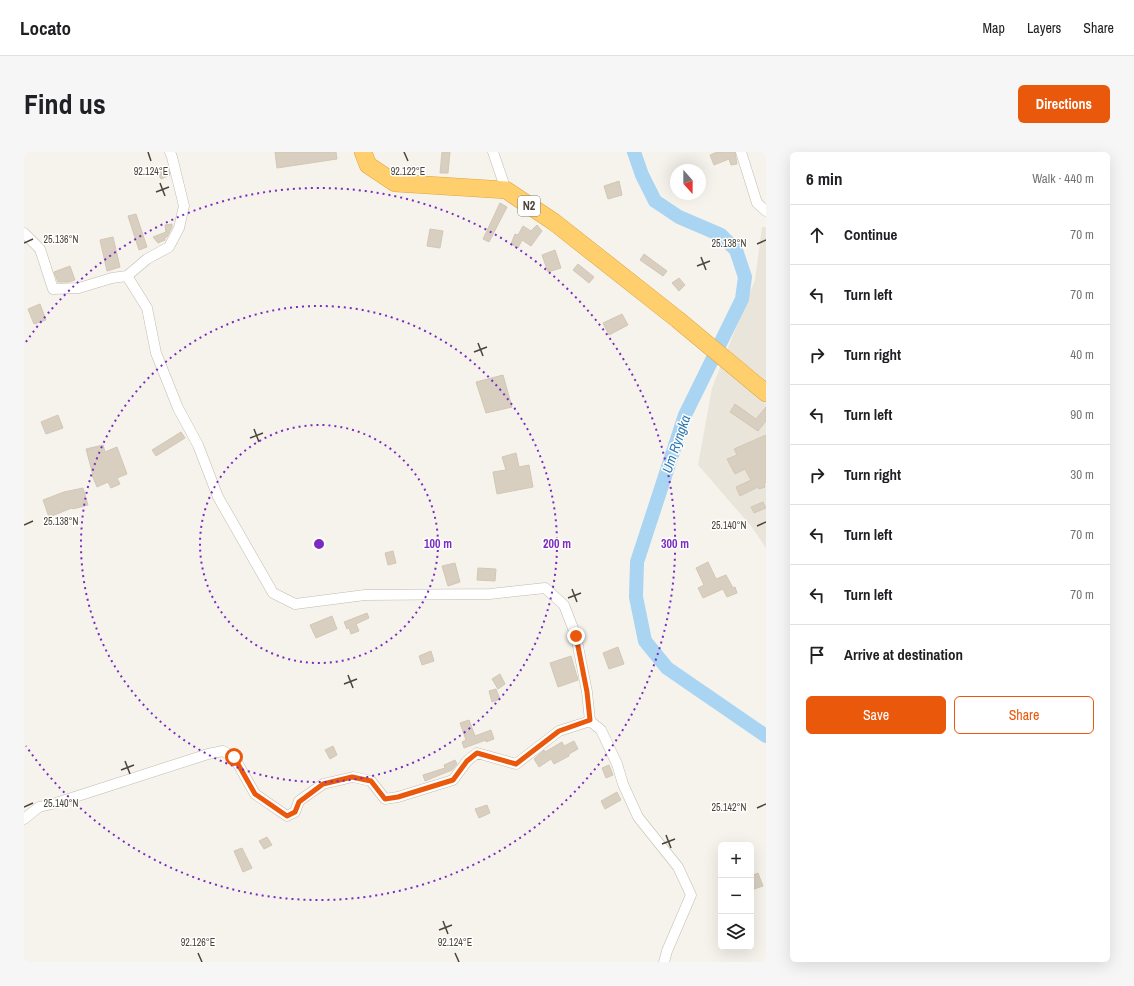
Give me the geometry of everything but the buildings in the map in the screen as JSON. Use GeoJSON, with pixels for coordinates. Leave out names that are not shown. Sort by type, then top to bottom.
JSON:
{"type":"FeatureCollection","features":[{"type":"Feature","properties":{"kind":"highway","name":"N2"},"geometry":{"type":"LineString","coordinates":[[363,152],[368,165],[395,184],[506,190],[554,222],[677,319],[764,391]]}},
{"type":"Feature","properties":{"kind":"street"},"geometry":{"type":"LineString","coordinates":[[24,233],[40,249],[53,289],[79,288],[112,278],[127,276],[147,259],[170,247],[179,228],[184,206],[170,152]]}},
{"type":"Feature","properties":{"kind":"street"},"geometry":{"type":"LineString","coordinates":[[493,152],[506,190]]}},
{"type":"Feature","properties":{"kind":"street"},"geometry":{"type":"LineString","coordinates":[[740,152],[757,203],[766,211]]}},
{"type":"Feature","properties":{"kind":"street"},"geometry":{"type":"LineString","coordinates":[[127,276],[147,308],[156,353],[178,408],[198,445],[218,497],[273,593],[295,604],[365,595],[490,594],[544,588],[564,605],[576,636],[587,692],[590,720],[601,730],[618,764],[623,784],[638,816],[678,867],[691,895],[669,945],[664,962]]}},
{"type":"Feature","properties":{"kind":"street"},"geometry":{"type":"LineString","coordinates":[[24,819],[39,807],[56,803],[208,754],[223,751],[234,757],[255,794],[287,816],[295,812],[299,802],[323,784],[352,777],[371,781],[385,799],[398,797],[453,780],[467,761],[477,753],[516,764],[559,731],[590,720]]}},
{"type":"Feature","properties":{"kind":"shaded area"},"geometry":{"type":"Polygon","coordinates":[[[762,227],[766,227],[766,548],[751,526],[698,465],[712,388],[755,280],[762,227]]]}},
{"type":"Feature","properties":{"kind":"waterway","name":"Um Ryngka"},"geometry":{"type":"LineString","coordinates":[[634,152],[642,175],[655,201],[679,217],[721,235],[736,250],[745,277],[742,299],[685,415],[637,562],[636,597],[645,641],[667,668],[766,736]]}},
{"type":"Feature","properties":{"kind":"route"},"geometry":{"type":"LineString","coordinates":[[234,757],[255,794],[287,816],[295,812],[299,802],[323,784],[352,777],[371,781],[385,799],[398,797],[453,780],[467,761],[477,753],[516,764],[559,731],[590,720],[587,692],[576,636]]}}]}
